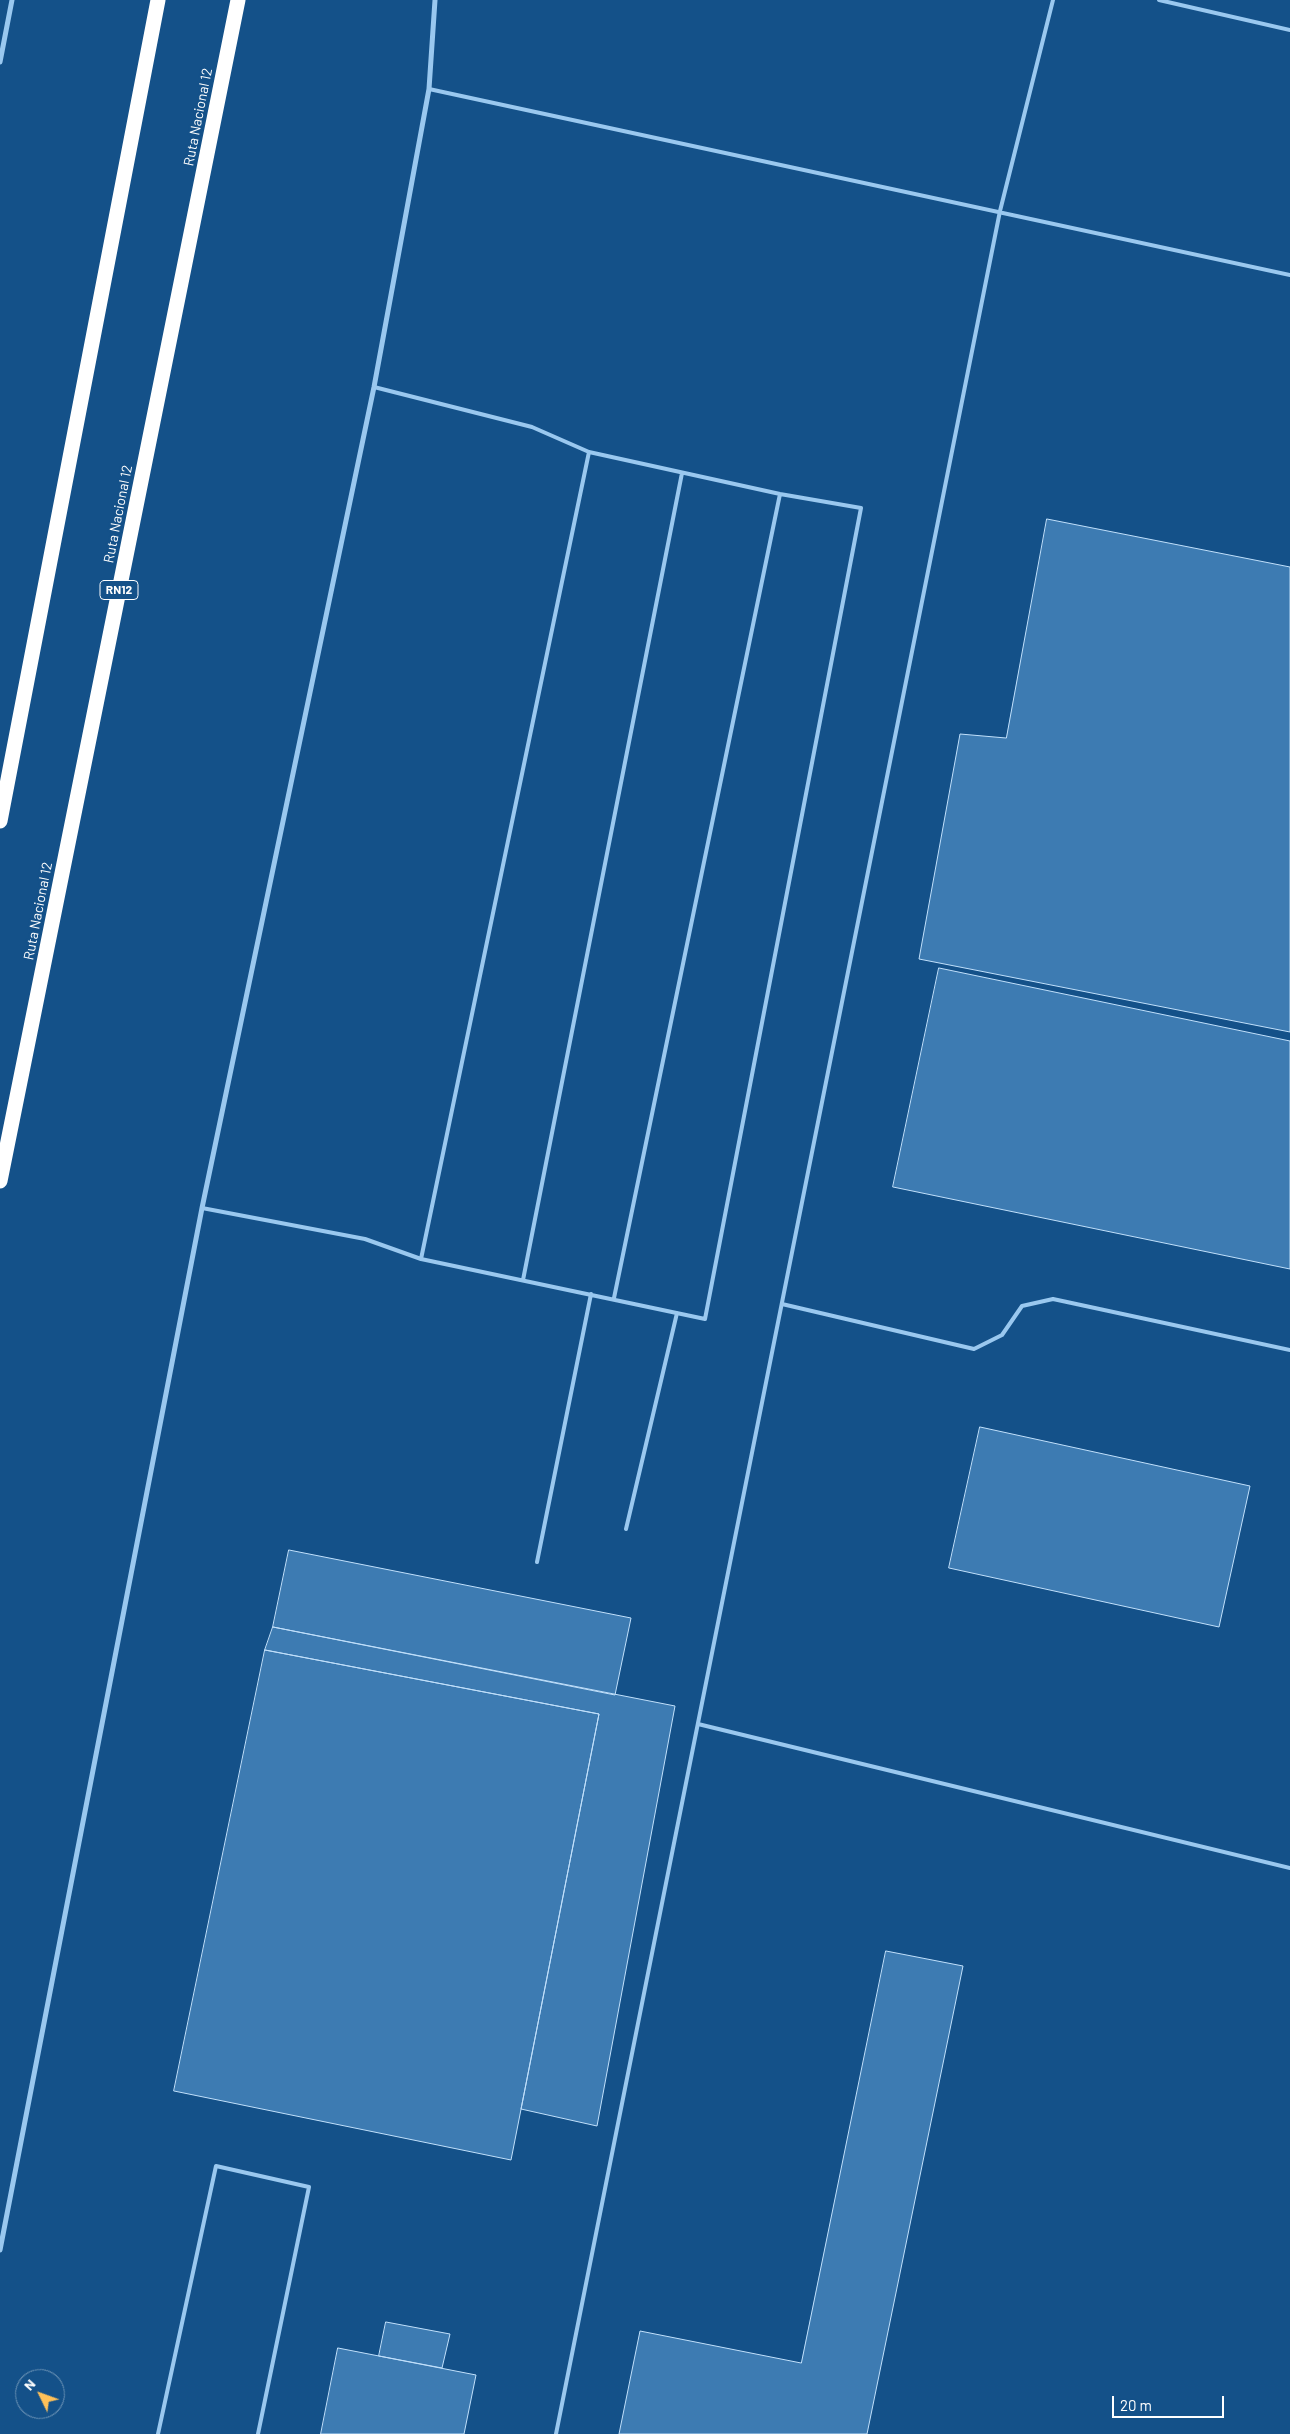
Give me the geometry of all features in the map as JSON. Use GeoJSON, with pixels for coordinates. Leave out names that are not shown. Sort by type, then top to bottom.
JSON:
{"type":"FeatureCollection","features":[{"type":"Feature","properties":{"kind":"highway"},"geometry":{"type":"LineString","coordinates":[[0,821],[158,0]]}},
{"type":"Feature","properties":{"kind":"highway","name":"Ruta Nacional 12"},"geometry":{"type":"LineString","coordinates":[[0,1181],[238,0]]}},
{"type":"Feature","properties":{"kind":"street"},"geometry":{"type":"LineString","coordinates":[[0,62],[12,0]]}},
{"type":"Feature","properties":{"kind":"street"},"geometry":{"type":"LineString","coordinates":[[0,2250],[202,1208],[374,387],[429,89],[435,0]]}},
{"type":"Feature","properties":{"kind":"lane"},"geometry":{"type":"LineString","coordinates":[[556,2434],[1000,211],[1054,0]]}},
{"type":"Feature","properties":{"kind":"lane"},"geometry":{"type":"LineString","coordinates":[[1159,0],[1290,30]]}},
{"type":"Feature","properties":{"kind":"lane"},"geometry":{"type":"LineString","coordinates":[[429,89],[1290,275]]}},
{"type":"Feature","properties":{"kind":"lane"},"geometry":{"type":"LineString","coordinates":[[202,1208],[365,1238],[421,1259],[614,1298],[705,1319],[861,508],[780,494],[590,452],[532,427],[374,387]]}},
{"type":"Feature","properties":{"kind":"lane"},"geometry":{"type":"LineString","coordinates":[[421,1259],[590,452]]}},
{"type":"Feature","properties":{"kind":"lane"},"geometry":{"type":"LineString","coordinates":[[523,1280],[682,473]]}},
{"type":"Feature","properties":{"kind":"lane"},"geometry":{"type":"LineString","coordinates":[[614,1298],[780,494]]}},
{"type":"Feature","properties":{"kind":"lane"},"geometry":{"type":"LineString","coordinates":[[537,1562],[591,1294]]}},
{"type":"Feature","properties":{"kind":"lane"},"geometry":{"type":"LineString","coordinates":[[782,1304],[974,1349],[1002,1335],[1022,1306],[1053,1299],[1290,1350]]}},
{"type":"Feature","properties":{"kind":"lane"},"geometry":{"type":"LineString","coordinates":[[626,1528],[677,1314]]}},
{"type":"Feature","properties":{"kind":"lane"},"geometry":{"type":"LineString","coordinates":[[698,1724],[1290,1868]]}},
{"type":"Feature","properties":{"kind":"lane"},"geometry":{"type":"LineString","coordinates":[[158,2434],[216,2166],[309,2187],[258,2434]]}},
{"type":"Feature","properties":{"kind":"building"},"geometry":{"type":"Polygon","coordinates":[[[1047,519],[1290,567],[1290,1032],[919,959],[960,734],[1006,738],[1047,519]]]}},
{"type":"Feature","properties":{"kind":"building"},"geometry":{"type":"Polygon","coordinates":[[[939,968],[1290,1041],[1290,1269],[893,1187],[939,968]]]}},
{"type":"Feature","properties":{"kind":"building"},"geometry":{"type":"Polygon","coordinates":[[[980,1427],[1250,1486],[1219,1627],[949,1568],[980,1427]]]}},
{"type":"Feature","properties":{"kind":"building"},"geometry":{"type":"Polygon","coordinates":[[[289,1550],[631,1618],[615,1695],[273,1627],[289,1550]]]}},
{"type":"Feature","properties":{"kind":"building"},"geometry":{"type":"Polygon","coordinates":[[[273,1627],[675,1706],[597,2126],[521,2109],[599,1714],[265,1650],[273,1627]]]}},
{"type":"Feature","properties":{"kind":"building"},"geometry":{"type":"Polygon","coordinates":[[[265,1650],[599,1714],[511,2160],[174,2091],[265,1650]]]}},
{"type":"Feature","properties":{"kind":"building"},"geometry":{"type":"Polygon","coordinates":[[[886,1951],[963,1966],[867,2434],[619,2434],[640,2331],[801,2363],[886,1951]]]}},
{"type":"Feature","properties":{"kind":"building"},"geometry":{"type":"Polygon","coordinates":[[[386,2322],[450,2334],[442,2368],[379,2356],[386,2322]]]}},
{"type":"Feature","properties":{"kind":"building"},"geometry":{"type":"Polygon","coordinates":[[[338,2348],[476,2375],[464,2434],[321,2434],[338,2348]]]}}]}
